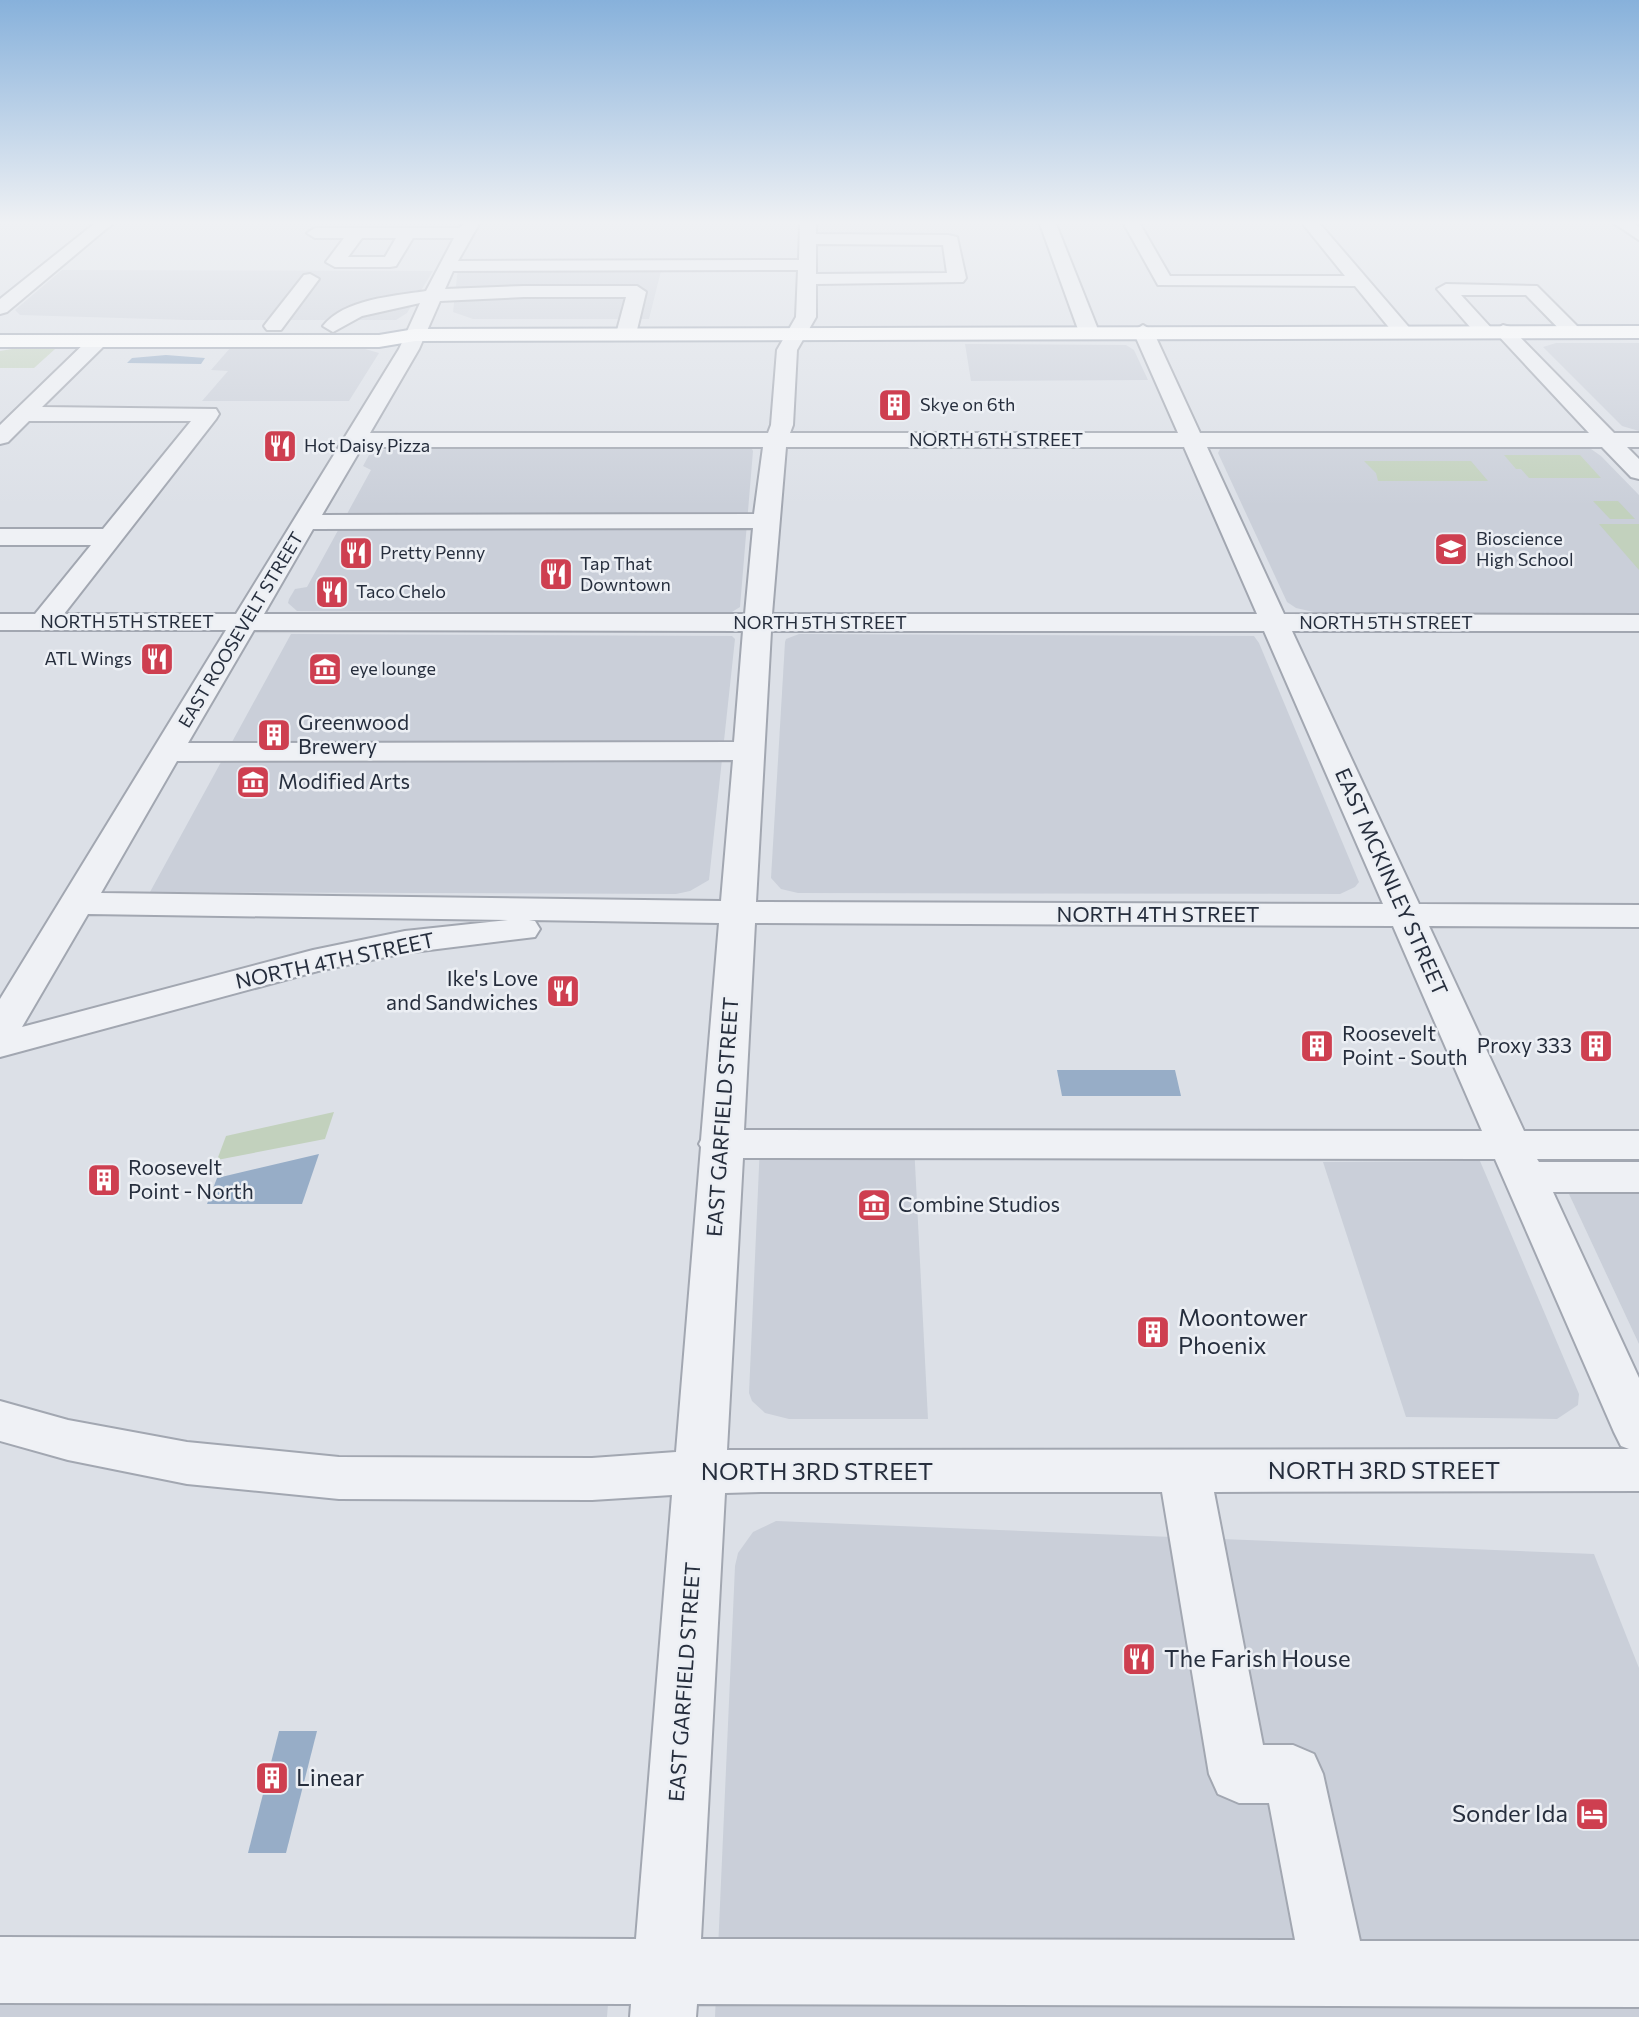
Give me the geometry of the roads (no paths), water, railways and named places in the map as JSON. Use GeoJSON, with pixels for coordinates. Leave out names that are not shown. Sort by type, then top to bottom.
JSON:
{"type":"FeatureCollection","features":[{"type":"Feature","properties":{"kind":"main road"},"geometry":{"type":"LineString","coordinates":[[0,324],[104,333]]}},
{"type":"Feature","properties":{"kind":"main road"},"geometry":{"type":"LineString","coordinates":[[0,341],[104,333],[274,326],[390,327],[415,335]]}},
{"type":"Feature","properties":{"kind":"main road"},"geometry":{"type":"LineString","coordinates":[[0,332],[379,341],[415,335],[1143,331],[1639,332]]}},
{"type":"Feature","properties":{"kind":"street"},"geometry":{"type":"LineString","coordinates":[[274,326],[280,318]]}},
{"type":"Feature","properties":{"kind":"street"},"geometry":{"type":"LineString","coordinates":[[333,326],[343,318]]}},
{"type":"Feature","properties":{"kind":"street","name":"EAST ROOSEVELT STREET"},"geometry":{"type":"LineString","coordinates":[[0,1031],[170,752],[352,440],[409,349],[423,318]]}},
{"type":"Feature","properties":{"kind":"street"},"geometry":{"type":"LineString","coordinates":[[626,334],[630,318]]}},
{"type":"Feature","properties":{"kind":"street","name":"EAST GARFIELD STREET"},"geometry":{"type":"LineString","coordinates":[[665,1994],[720,1144],[766,521],[773,447],[782,425],[787,350],[805,318]]}},
{"type":"Feature","properties":{"kind":"street"},"geometry":{"type":"LineString","coordinates":[[1084,318],[1089,332]]}},
{"type":"Feature","properties":{"kind":"street"},"geometry":{"type":"LineString","coordinates":[[1392,318],[1403,331]]}},
{"type":"Feature","properties":{"kind":"street"},"geometry":{"type":"LineString","coordinates":[[1479,318],[1609,440],[1639,472]]}},
{"type":"Feature","properties":{"kind":"street"},"geometry":{"type":"LineString","coordinates":[[1559,318],[1573,332]]}},
{"type":"Feature","properties":{"kind":"street","name":"EAST MCKINLEY STREET"},"geometry":{"type":"LineString","coordinates":[[1143,331],[1639,1432]]}},
{"type":"Feature","properties":{"kind":"street"},"geometry":{"type":"LineString","coordinates":[[0,437],[104,333]]}},
{"type":"Feature","properties":{"kind":"street"},"geometry":{"type":"LineString","coordinates":[[23,414],[208,414],[43,622]]}},
{"type":"Feature","properties":{"kind":"street","name":"NORTH 6TH STREET"},"geometry":{"type":"LineString","coordinates":[[352,440],[1639,440]]}},
{"type":"Feature","properties":{"kind":"street"},"geometry":{"type":"LineString","coordinates":[[305,522],[766,521]]}},
{"type":"Feature","properties":{"kind":"street"},"geometry":{"type":"LineString","coordinates":[[0,537],[111,537]]}},
{"type":"Feature","properties":{"kind":"street","name":"NORTH 5TH STREET"},"geometry":{"type":"LineString","coordinates":[[0,622],[1639,623]]}},
{"type":"Feature","properties":{"kind":"street"},"geometry":{"type":"LineString","coordinates":[[170,752],[748,751]]}},
{"type":"Feature","properties":{"kind":"street","name":"NORTH 4TH STREET"},"geometry":{"type":"LineString","coordinates":[[78,903],[738,912],[1639,916]]}},
{"type":"Feature","properties":{"kind":"street","name":"NORTH 4TH STREET"},"geometry":{"type":"LineString","coordinates":[[0,1045],[313,961],[405,942],[677,911]]}},
{"type":"Feature","properties":{"kind":"street"},"geometry":{"type":"LineString","coordinates":[[720,1144],[1517,1161],[1639,1177]]}},
{"type":"Feature","properties":{"kind":"street"},"geometry":{"type":"LineString","coordinates":[[1517,1161],[1639,1145]]}},
{"type":"Feature","properties":{"kind":"street","name":"NORTH 3RD STREET"},"geometry":{"type":"LineString","coordinates":[[0,1421],[94,1446],[187,1463],[274,1474],[339,1478],[592,1479],[699,1472],[1639,1470]]}},
{"type":"Feature","properties":{"kind":"street"},"geometry":{"type":"LineString","coordinates":[[1184,1471],[1240,1774],[1293,1774],[1335,1973]]}},
{"type":"Feature","properties":{"kind":"street"},"geometry":{"type":"LineString","coordinates":[[0,1970],[665,1994],[1335,1973],[1639,1973]]}},
{"type":"Feature","properties":{"kind":"water"},"geometry":{"type":"Polygon","coordinates":[[[166,355],[205,358],[201,364],[127,363],[132,358],[166,355]]]}},
{"type":"Feature","properties":{"kind":"water"},"geometry":{"type":"Polygon","coordinates":[[[1057,1070],[1175,1070],[1181,1096],[1062,1096],[1057,1070]]]}},
{"type":"Feature","properties":{"kind":"water"},"geometry":{"type":"Polygon","coordinates":[[[319,1154],[302,1204],[207,1204],[217,1178],[319,1154]]]}},
{"type":"Feature","properties":{"kind":"water"},"geometry":{"type":"Polygon","coordinates":[[[279,1731],[317,1731],[286,1853],[248,1853],[279,1731]]]}},
{"type":"Feature","properties":{"kind":"place","name":"Skye on 6th"},"geometry":{"type":"Point","coordinates":[895,405]}},
{"type":"Feature","properties":{"kind":"place","name":"Hot Daisy Pizza"},"geometry":{"type":"Point","coordinates":[280,446]}},
{"type":"Feature","properties":{"kind":"place","name":"Bioscience High School"},"geometry":{"type":"Point","coordinates":[1451,549]}},
{"type":"Feature","properties":{"kind":"place","name":"Pretty Penny"},"geometry":{"type":"Point","coordinates":[356,553]}},
{"type":"Feature","properties":{"kind":"place","name":"Tap That Downtown"},"geometry":{"type":"Point","coordinates":[556,574]}},
{"type":"Feature","properties":{"kind":"place","name":"Taco Chelo"},"geometry":{"type":"Point","coordinates":[332,592]}},
{"type":"Feature","properties":{"kind":"place","name":"ATL Wings"},"geometry":{"type":"Point","coordinates":[157,659]}},
{"type":"Feature","properties":{"kind":"place","name":"eye lounge"},"geometry":{"type":"Point","coordinates":[325,669]}},
{"type":"Feature","properties":{"kind":"place","name":"Greenwood Brewery"},"geometry":{"type":"Point","coordinates":[274,735]}},
{"type":"Feature","properties":{"kind":"place","name":"Modified Arts"},"geometry":{"type":"Point","coordinates":[253,782]}},
{"type":"Feature","properties":{"kind":"place","name":"Ike's Love and Sandwiches"},"geometry":{"type":"Point","coordinates":[563,991]}},
{"type":"Feature","properties":{"kind":"place","name":"Roosevelt Point - South"},"geometry":{"type":"Point","coordinates":[1317,1046]}},
{"type":"Feature","properties":{"kind":"place","name":"Proxy 333"},"geometry":{"type":"Point","coordinates":[1596,1046]}},
{"type":"Feature","properties":{"kind":"place","name":"Roosevelt Point - North"},"geometry":{"type":"Point","coordinates":[104,1180]}},
{"type":"Feature","properties":{"kind":"place","name":"Combine Studios"},"geometry":{"type":"Point","coordinates":[874,1205]}},
{"type":"Feature","properties":{"kind":"place","name":"Moontower Phoenix"},"geometry":{"type":"Point","coordinates":[1153,1332]}},
{"type":"Feature","properties":{"kind":"place","name":"The Farish House"},"geometry":{"type":"Point","coordinates":[1139,1659]}},
{"type":"Feature","properties":{"kind":"place","name":"Linear"},"geometry":{"type":"Point","coordinates":[272,1778]}},
{"type":"Feature","properties":{"kind":"place","name":"Sonder Ida"},"geometry":{"type":"Point","coordinates":[1592,1814]}}]}
